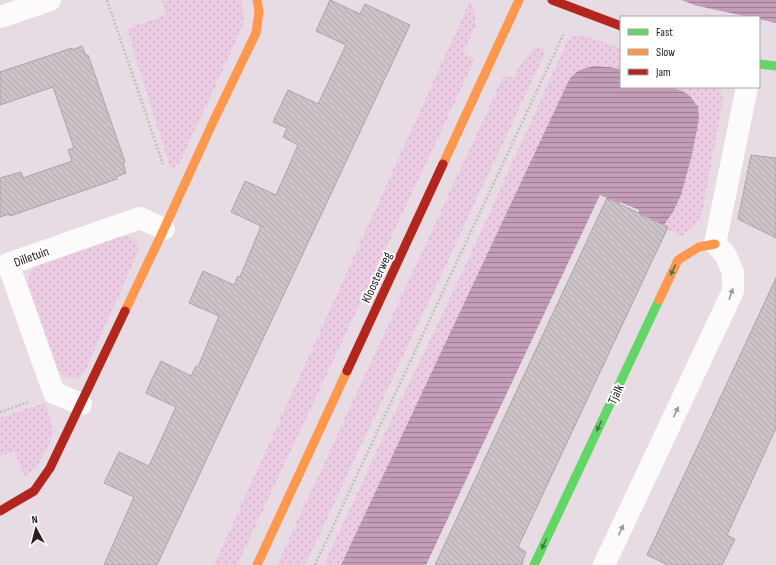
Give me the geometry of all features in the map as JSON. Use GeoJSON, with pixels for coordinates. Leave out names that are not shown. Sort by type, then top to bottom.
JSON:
{"type":"FeatureCollection","features":[{"type":"Feature","properties":{"kind":"street"},"geometry":{"type":"LineString","coordinates":[[0,17],[50,0]]}},
{"type":"Feature","properties":{"kind":"street"},"geometry":{"type":"LineString","coordinates":[[0,511],[34,491],[50,468],[82,404],[256,32],[259,11],[257,0]]}},
{"type":"Feature","properties":{"kind":"street","name":"Kloosterweg"},"geometry":{"type":"LineString","coordinates":[[257,565],[519,0]]}},
{"type":"Feature","properties":{"kind":"street"},"geometry":{"type":"LineString","coordinates":[[552,0],[620,26]]}},
{"type":"Feature","properties":{"kind":"street"},"geometry":{"type":"LineString","coordinates":[[760,64],[776,66]]}},
{"type":"Feature","properties":{"kind":"street"},"geometry":{"type":"LineString","coordinates":[[604,565],[733,291],[733,272],[725,254],[715,244],[747,88]]}},
{"type":"Feature","properties":{"kind":"street","name":"Dilletuin"},"geometry":{"type":"LineString","coordinates":[[82,404],[54,393],[8,264],[140,218],[164,229]]}},
{"type":"Feature","properties":{"kind":"street","name":"Tjalk"},"geometry":{"type":"LineString","coordinates":[[534,565],[678,260],[700,247],[715,244]]}},
{"type":"Feature","properties":{"kind":"path"},"geometry":{"type":"LineString","coordinates":[[107,0],[171,185],[182,190]]}},
{"type":"Feature","properties":{"kind":"path"},"geometry":{"type":"LineString","coordinates":[[315,565],[574,9]]}},
{"type":"Feature","properties":{"kind":"shaded area"},"geometry":{"type":"Polygon","coordinates":[[[162,0],[241,0],[244,20],[242,28],[180,162],[171,170],[127,29],[166,15],[162,0]]]}},
{"type":"Feature","properties":{"kind":"shaded area"},"geometry":{"type":"Polygon","coordinates":[[[681,0],[776,0],[776,23],[760,19],[760,16],[744,16],[698,6],[681,0]]]}},
{"type":"Feature","properties":{"kind":"shaded area"},"geometry":{"type":"Polygon","coordinates":[[[470,1],[475,14],[475,27],[463,53],[475,59],[237,565],[214,565],[470,1]]]}},
{"type":"Feature","properties":{"kind":"shaded area"},"geometry":{"type":"Polygon","coordinates":[[[573,35],[585,36],[620,48],[620,69],[606,66],[585,68],[569,80],[341,565],[324,565],[469,258],[567,42],[573,35]]]}},
{"type":"Feature","properties":{"kind":"shaded area"},"geometry":{"type":"Polygon","coordinates":[[[536,47],[546,51],[305,565],[277,565],[504,75],[513,78],[526,58],[536,47]]]}},
{"type":"Feature","properties":{"kind":"shaded area"},"geometry":{"type":"Polygon","coordinates":[[[595,66],[620,69],[620,88],[674,88],[691,97],[698,107],[699,119],[692,155],[681,195],[673,212],[664,225],[639,213],[639,210],[600,195],[426,565],[341,565],[569,80],[580,70],[595,66]]]}},
{"type":"Feature","properties":{"kind":"shaded area"},"geometry":{"type":"Polygon","coordinates":[[[674,88],[720,88],[723,100],[702,213],[694,226],[682,236],[667,229],[668,227],[664,225],[673,212],[692,155],[699,119],[696,103],[686,93],[674,88]]]}},
{"type":"Feature","properties":{"kind":"shaded area"},"geometry":{"type":"Polygon","coordinates":[[[123,236],[131,237],[137,242],[138,252],[85,371],[80,377],[68,378],[58,370],[28,283],[29,273],[34,267],[123,236]]]}},
{"type":"Feature","properties":{"kind":"shaded area"},"geometry":{"type":"Polygon","coordinates":[[[44,403],[52,423],[53,430],[49,445],[40,461],[32,471],[24,476],[15,451],[0,456],[0,418],[44,403]]]}},
{"type":"Feature","properties":{"kind":"building"},"geometry":{"type":"Polygon","coordinates":[[[330,0],[360,14],[365,4],[410,25],[157,565],[104,565],[134,497],[104,483],[119,452],[149,466],[176,407],[146,393],[153,377],[161,361],[191,376],[196,366],[198,367],[219,316],[189,303],[203,271],[234,285],[238,276],[240,277],[261,226],[231,212],[245,181],[276,195],[298,145],[283,137],[287,128],[273,122],[288,90],[318,104],[346,45],[316,31],[330,0]]]}},
{"type":"Feature","properties":{"kind":"building"},"geometry":{"type":"Polygon","coordinates":[[[82,46],[86,56],[88,55],[125,162],[123,163],[126,173],[116,177],[117,179],[10,216],[9,214],[0,217],[0,178],[21,172],[23,178],[72,161],[68,150],[74,148],[53,87],[0,105],[0,72],[82,46]]]}},
{"type":"Feature","properties":{"kind":"building"},"geometry":{"type":"Polygon","coordinates":[[[751,155],[776,158],[776,238],[738,219],[751,155]]]}},
{"type":"Feature","properties":{"kind":"building"},"geometry":{"type":"Polygon","coordinates":[[[607,198],[668,227],[518,547],[526,552],[522,565],[435,565],[607,198]]]}},
{"type":"Feature","properties":{"kind":"building"},"geometry":{"type":"Polygon","coordinates":[[[776,278],[776,428],[727,535],[735,539],[722,565],[668,565],[647,555],[776,278]]]}},
{"type":"Feature","properties":{"kind":"traffic: fast"},"geometry":{"type":"LineString","coordinates":[[760,64],[776,66]]}},
{"type":"Feature","properties":{"kind":"traffic: fast"},"geometry":{"type":"LineString","coordinates":[[534,565],[659,300]]}},
{"type":"Feature","properties":{"kind":"traffic: slow"},"geometry":{"type":"LineString","coordinates":[[125,311],[256,33],[259,11],[257,0]]}},
{"type":"Feature","properties":{"kind":"traffic: slow"},"geometry":{"type":"LineString","coordinates":[[443,164],[519,0]]}},
{"type":"Feature","properties":{"kind":"traffic: slow"},"geometry":{"type":"LineString","coordinates":[[659,300],[678,260],[699,247],[715,244]]}},
{"type":"Feature","properties":{"kind":"traffic: slow"},"geometry":{"type":"LineString","coordinates":[[257,565],[347,371]]}},
{"type":"Feature","properties":{"kind":"traffic: jam"},"geometry":{"type":"LineString","coordinates":[[552,0],[620,26]]}},
{"type":"Feature","properties":{"kind":"traffic: jam"},"geometry":{"type":"LineString","coordinates":[[347,371],[443,164]]}},
{"type":"Feature","properties":{"kind":"traffic: jam"},"geometry":{"type":"LineString","coordinates":[[0,511],[34,491],[50,468],[125,311]]}}]}
